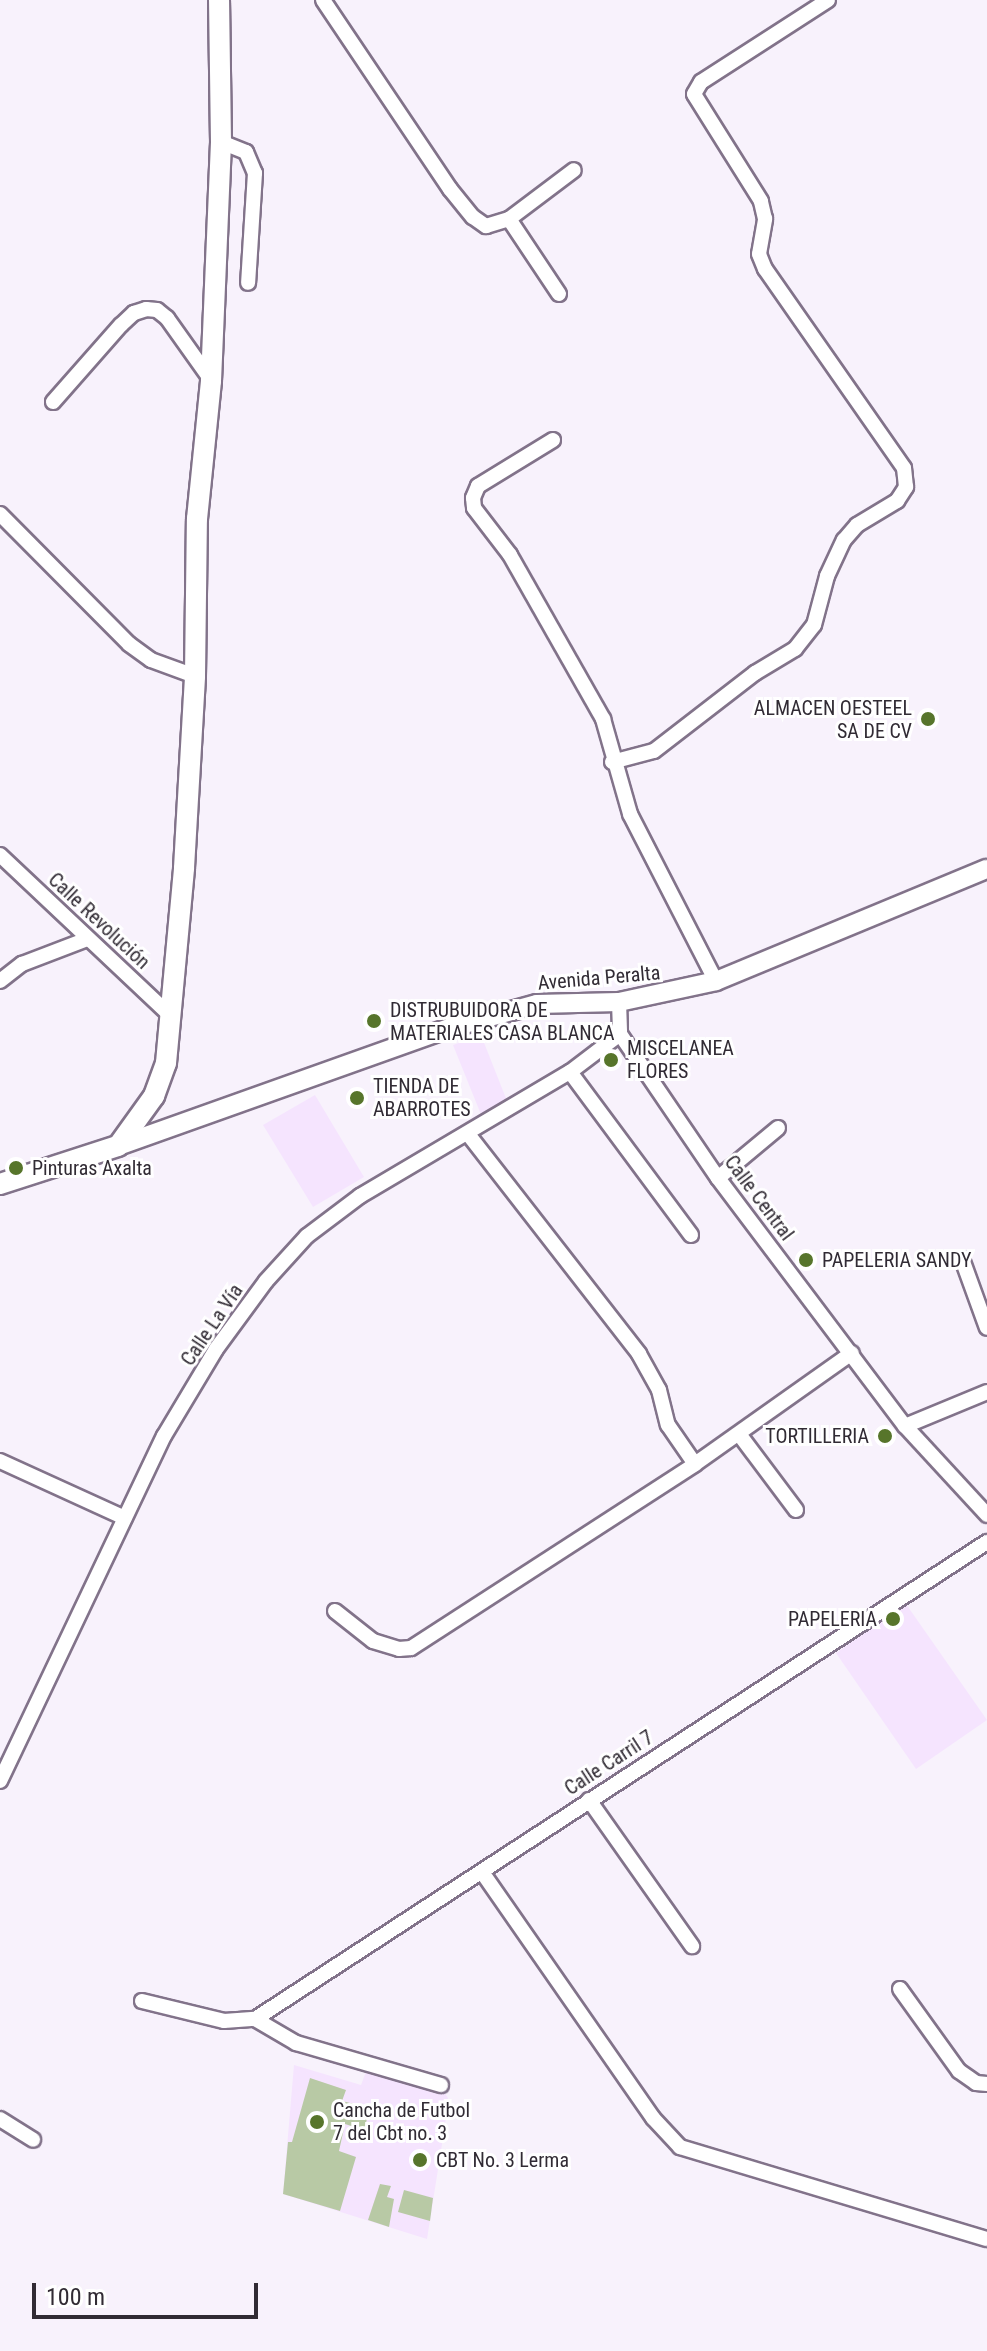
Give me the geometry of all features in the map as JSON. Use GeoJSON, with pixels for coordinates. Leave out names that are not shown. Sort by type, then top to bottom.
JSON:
{"type":"FeatureCollection","features":[{"type":"Feature","properties":{"kind":"main road"},"geometry":{"type":"LineString","coordinates":[[0,1184],[118,1146],[147,1106],[162,1077],[171,1016],[195,676],[197,519],[211,381],[221,142],[219,0]]}},
{"type":"Feature","properties":{"kind":"street"},"geometry":{"type":"LineString","coordinates":[[323,0],[450,189],[473,217],[486,226],[509,219],[574,170]]}},
{"type":"Feature","properties":{"kind":"street"},"geometry":{"type":"LineString","coordinates":[[612,762],[654,751],[755,673],[795,649],[814,625],[827,576],[844,540],[857,525],[897,501],[906,487],[904,468],[765,269],[759,254],[765,219],[761,201],[694,94],[701,82],[828,0]]}},
{"type":"Feature","properties":{"kind":"street"},"geometry":{"type":"LineString","coordinates":[[221,142],[246,152],[255,173],[248,283]]}},
{"type":"Feature","properties":{"kind":"street"},"geometry":{"type":"LineString","coordinates":[[509,219],[559,294]]}},
{"type":"Feature","properties":{"kind":"street"},"geometry":{"type":"LineString","coordinates":[[53,402],[121,325],[134,313],[146,309],[157,310],[167,318],[211,381]]}},
{"type":"Feature","properties":{"kind":"street"},"geometry":{"type":"LineString","coordinates":[[553,440],[478,486],[473,498],[474,508],[510,555],[603,719],[612,762],[630,814],[716,981]]}},
{"type":"Feature","properties":{"kind":"street"},"geometry":{"type":"LineString","coordinates":[[0,514],[129,644],[151,660],[195,676]]}},
{"type":"Feature","properties":{"kind":"street","name":"Calle Revolución"},"geometry":{"type":"LineString","coordinates":[[0,855],[171,1016]]}},
{"type":"Feature","properties":{"kind":"street","name":"Avenida Peralta"},"geometry":{"type":"LineString","coordinates":[[118,1146],[453,1027],[556,1001],[619,1002],[716,981],[987,869]]}},
{"type":"Feature","properties":{"kind":"street"},"geometry":{"type":"LineString","coordinates":[[0,981],[22,964],[87,939]]}},
{"type":"Feature","properties":{"kind":"street"},"geometry":{"type":"LineString","coordinates":[[619,1002],[620,1034]]}},
{"type":"Feature","properties":{"kind":"street","name":"Calle La Vía"},"geometry":{"type":"LineString","coordinates":[[0,1781],[164,1436],[216,1349],[277,1269],[307,1236],[360,1196],[570,1072],[620,1034]]}},
{"type":"Feature","properties":{"kind":"street","name":"Calle Central"},"geometry":{"type":"LineString","coordinates":[[620,1034],[718,1178],[905,1426],[987,1515]]}},
{"type":"Feature","properties":{"kind":"street"},"geometry":{"type":"LineString","coordinates":[[570,1072],[691,1235]]}},
{"type":"Feature","properties":{"kind":"street"},"geometry":{"type":"LineString","coordinates":[[718,1178],[778,1128]]}},
{"type":"Feature","properties":{"kind":"street"},"geometry":{"type":"LineString","coordinates":[[468,1134],[639,1354],[659,1390],[668,1425],[695,1464]]}},
{"type":"Feature","properties":{"kind":"street"},"geometry":{"type":"LineString","coordinates":[[962,1259],[987,1328]]}},
{"type":"Feature","properties":{"kind":"street"},"geometry":{"type":"LineString","coordinates":[[335,1611],[373,1641],[399,1649],[411,1648],[695,1464],[852,1353]]}},
{"type":"Feature","properties":{"kind":"street"},"geometry":{"type":"LineString","coordinates":[[905,1426],[987,1392]]}},
{"type":"Feature","properties":{"kind":"street"},"geometry":{"type":"LineString","coordinates":[[739,1434],[796,1510]]}},
{"type":"Feature","properties":{"kind":"street"},"geometry":{"type":"LineString","coordinates":[[0,1461],[125,1518]]}},
{"type":"Feature","properties":{"kind":"street","name":"Calle Carril 7"},"geometry":{"type":"LineString","coordinates":[[255,2019],[987,1542]]}},
{"type":"Feature","properties":{"kind":"street"},"geometry":{"type":"LineString","coordinates":[[589,1800],[692,1946]]}},
{"type":"Feature","properties":{"kind":"street"},"geometry":{"type":"LineString","coordinates":[[482,1872],[653,2118],[680,2147],[987,2239]]}},
{"type":"Feature","properties":{"kind":"street"},"geometry":{"type":"LineString","coordinates":[[900,1989],[959,2071],[976,2083],[987,2084]]}},
{"type":"Feature","properties":{"kind":"street"},"geometry":{"type":"LineString","coordinates":[[142,2001],[224,2021],[255,2019],[296,2043],[441,2085]]}},
{"type":"Feature","properties":{"kind":"street"},"geometry":{"type":"LineString","coordinates":[[0,2119],[33,2140]]}},
{"type":"Feature","properties":{"kind":"shaded area"},"geometry":{"type":"Polygon","coordinates":[[[481,1035],[509,1106],[482,1117],[453,1045],[481,1035]]]}},
{"type":"Feature","properties":{"kind":"shaded area"},"geometry":{"type":"Polygon","coordinates":[[[315,1095],[364,1177],[313,1207],[263,1125],[315,1095]]]}},
{"type":"Feature","properties":{"kind":"shaded area"},"geometry":{"type":"Polygon","coordinates":[[[906,1604],[987,1720],[916,1769],[836,1653],[906,1604]]]}},
{"type":"Feature","properties":{"kind":"shaded area","name":"CBT No. 3 Lerma"},"geometry":{"type":"Polygon","coordinates":[[[294,2065],[361,2085],[367,2069],[444,2092],[448,2098],[445,2125],[427,2239],[283,2194],[294,2065]]]}},
{"type":"Feature","properties":{"kind":"green space"},"geometry":{"type":"Polygon","coordinates":[[[310,2078],[346,2090],[342,2101],[370,2108],[364,2130],[345,2124],[339,2151],[356,2157],[340,2211],[283,2194],[288,2142],[292,2142],[310,2078]]]}},
{"type":"Feature","properties":{"kind":"green space"},"geometry":{"type":"Polygon","coordinates":[[[380,2184],[391,2186],[387,2197],[394,2199],[389,2227],[368,2220],[380,2184]]]}},
{"type":"Feature","properties":{"kind":"green space"},"geometry":{"type":"Polygon","coordinates":[[[404,2190],[433,2198],[430,2221],[398,2212],[404,2190]]]}},
{"type":"Feature","properties":{"kind":"place","name":"ALMACEN OESTEEL SA DE CV"},"geometry":{"type":"Point","coordinates":[928,719]}},
{"type":"Feature","properties":{"kind":"place","name":"DISTRUBUIDORA DE MATERIALES CASA BLANCA"},"geometry":{"type":"Point","coordinates":[374,1021]}},
{"type":"Feature","properties":{"kind":"place","name":"MISCELANEA FLORES"},"geometry":{"type":"Point","coordinates":[611,1060]}},
{"type":"Feature","properties":{"kind":"place","name":"TIENDA DE ABARROTES"},"geometry":{"type":"Point","coordinates":[357,1098]}},
{"type":"Feature","properties":{"kind":"place","name":"Pinturas Axalta"},"geometry":{"type":"Point","coordinates":[16,1168]}},
{"type":"Feature","properties":{"kind":"place","name":"PAPELERIA SANDY"},"geometry":{"type":"Point","coordinates":[806,1260]}},
{"type":"Feature","properties":{"kind":"place","name":"TORTILLERIA"},"geometry":{"type":"Point","coordinates":[885,1436]}},
{"type":"Feature","properties":{"kind":"place","name":"PAPELERIA"},"geometry":{"type":"Point","coordinates":[893,1619]}},
{"type":"Feature","properties":{"kind":"place","name":"Cancha de Futbol 7 del Cbt no. 3"},"geometry":{"type":"Point","coordinates":[317,2122]}},
{"type":"Feature","properties":{"kind":"place","name":"CBT No. 3 Lerma"},"geometry":{"type":"Point","coordinates":[420,2160]}}]}
